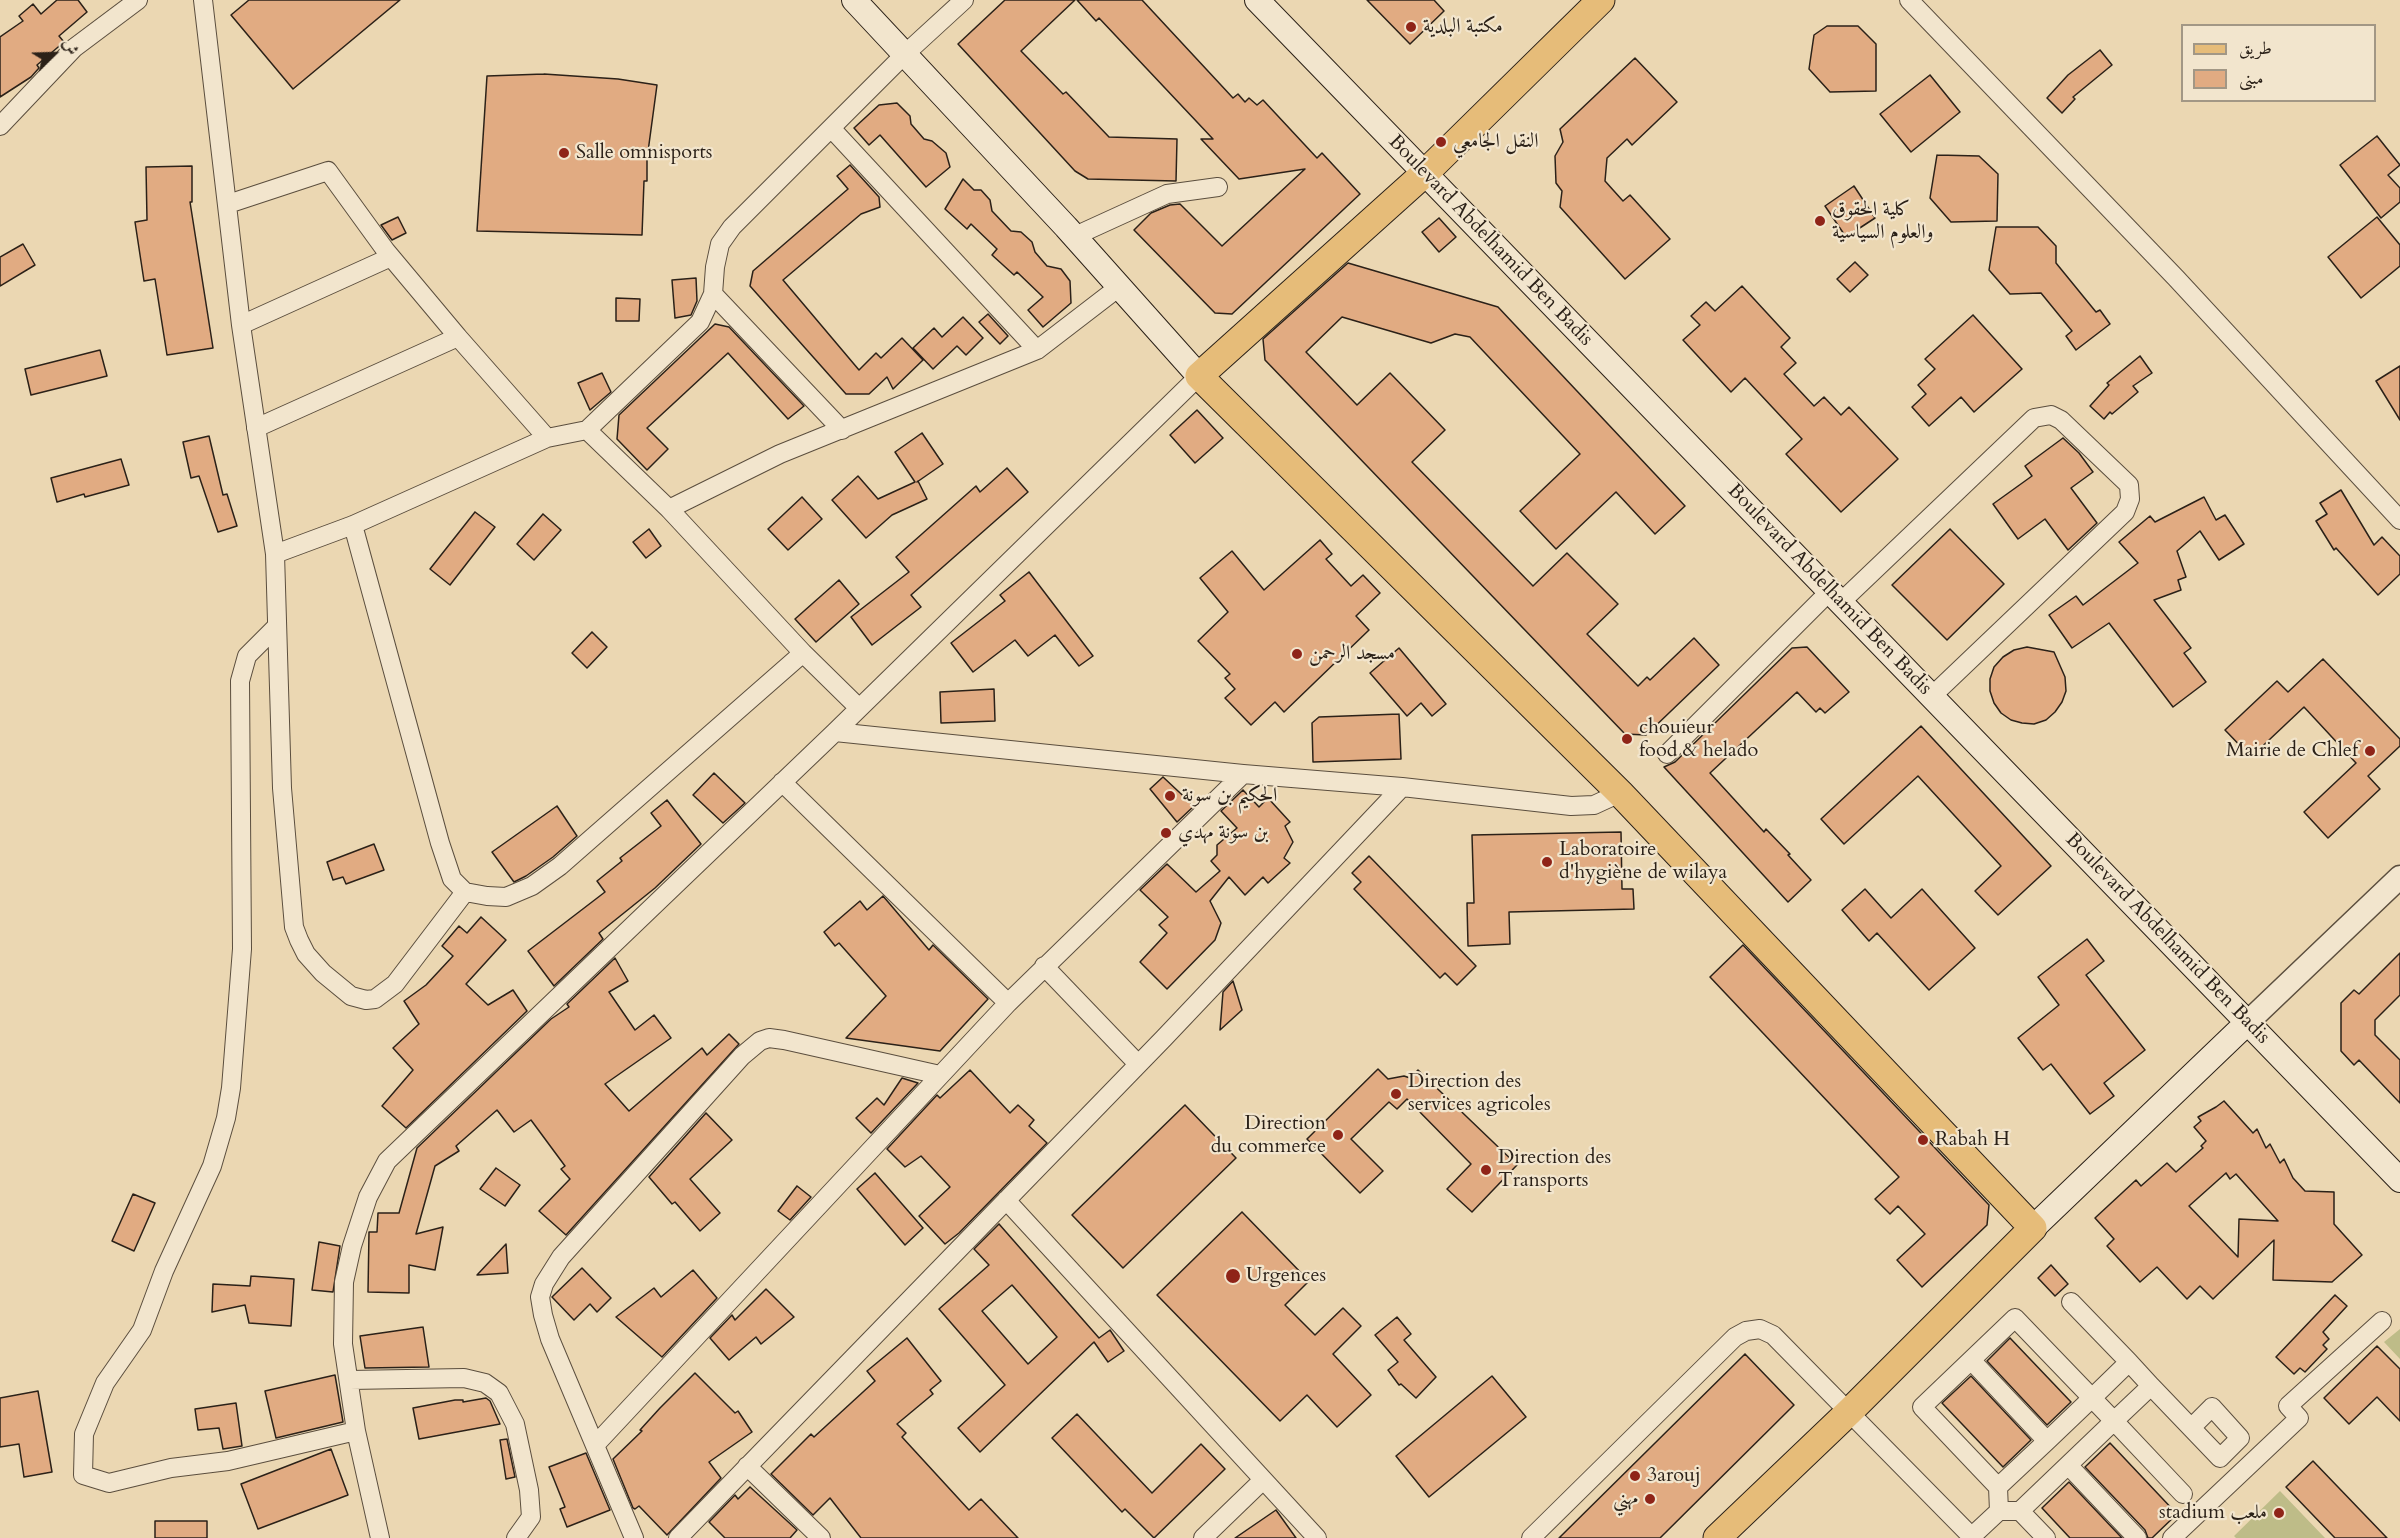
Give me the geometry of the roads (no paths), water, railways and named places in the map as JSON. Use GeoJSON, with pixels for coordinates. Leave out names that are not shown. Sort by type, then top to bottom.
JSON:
{"type":"FeatureCollection","features":[{"type":"Feature","properties":{"kind":"main road"},"geometry":{"type":"LineString","coordinates":[[854,0],[1074,236],[1199,376],[1620,793],[2033,1228]]}},
{"type":"Feature","properties":{"kind":"main road","name":"Boulevard Abdelhamid Ben Badis"},"geometry":{"type":"LineString","coordinates":[[1257,0],[2400,1180]]}},
{"type":"Feature","properties":{"kind":"main road"},"geometry":{"type":"LineString","coordinates":[[1199,376],[1425,173],[1601,0]]}},
{"type":"Feature","properties":{"kind":"main road"},"geometry":{"type":"LineString","coordinates":[[1716,1538],[1850,1411],[2033,1228],[2248,1022]]}},
{"type":"Feature","properties":{"kind":"street"},"geometry":{"type":"LineString","coordinates":[[0,126],[74,48],[138,0]]}},
{"type":"Feature","properties":{"kind":"street"},"geometry":{"type":"LineString","coordinates":[[203,0],[242,325],[275,554],[282,788],[294,927],[306,954],[322,973],[351,996],[366,1000],[375,999],[395,984],[465,892]]}},
{"type":"Feature","properties":{"kind":"street"},"geometry":{"type":"LineString","coordinates":[[275,554],[353,525],[547,438],[587,430],[700,322],[713,294],[720,244],[732,227],[904,55],[964,0]]}},
{"type":"Feature","properties":{"kind":"street"},"geometry":{"type":"LineString","coordinates":[[1909,0],[2176,278],[2400,520]]}},
{"type":"Feature","properties":{"kind":"street"},"geometry":{"type":"LineString","coordinates":[[831,128],[1037,351]]}},
{"type":"Feature","properties":{"kind":"street"},"geometry":{"type":"LineString","coordinates":[[228,204],[328,171],[391,257],[547,438]]}},
{"type":"Feature","properties":{"kind":"street"},"geometry":{"type":"LineString","coordinates":[[1074,236],[1167,194],[1218,187]]}},
{"type":"Feature","properties":{"kind":"street"},"geometry":{"type":"LineString","coordinates":[[242,325],[391,257]]}},
{"type":"Feature","properties":{"kind":"street"},"geometry":{"type":"LineString","coordinates":[[669,509],[780,454],[1037,351],[1119,287]]}},
{"type":"Feature","properties":{"kind":"street"},"geometry":{"type":"LineString","coordinates":[[713,294],[842,430]]}},
{"type":"Feature","properties":{"kind":"street"},"geometry":{"type":"LineString","coordinates":[[256,428],[458,337]]}},
{"type":"Feature","properties":{"kind":"street"},"geometry":{"type":"LineString","coordinates":[[380,1538],[356,1431],[343,1344],[344,1282],[352,1246],[368,1197],[387,1161],[834,732],[1199,376]]}},
{"type":"Feature","properties":{"kind":"street"},"geometry":{"type":"LineString","coordinates":[[1667,754],[2034,418],[2051,415],[2061,420],[2129,485],[2130,499],[2125,512],[1932,696]]}},
{"type":"Feature","properties":{"kind":"street"},"geometry":{"type":"LineString","coordinates":[[587,430],[669,509],[803,653],[858,708]]}},
{"type":"Feature","properties":{"kind":"street"},"geometry":{"type":"LineString","coordinates":[[353,525],[440,843],[452,879],[465,892],[487,897],[506,897],[532,886],[560,866],[803,653]]}},
{"type":"Feature","properties":{"kind":"street"},"geometry":{"type":"LineString","coordinates":[[277,626],[247,656],[240,681],[242,949],[231,1088],[226,1118],[212,1166],[164,1271],[142,1330],[105,1383],[84,1434],[83,1475],[110,1484],[171,1468],[228,1461],[356,1431]]}},
{"type":"Feature","properties":{"kind":"street"},"geometry":{"type":"LineString","coordinates":[[834,732],[1242,774],[1402,787],[1571,806],[1594,805],[1620,793]]}},
{"type":"Feature","properties":{"kind":"street"},"geometry":{"type":"LineString","coordinates":[[596,1444],[1008,1003],[1242,774]]}},
{"type":"Feature","properties":{"kind":"street"},"geometry":{"type":"LineString","coordinates":[[782,782],[1008,1003]]}},
{"type":"Feature","properties":{"kind":"street"},"geometry":{"type":"LineString","coordinates":[[687,1535],[747,1466],[1138,1064],[1402,787]]}},
{"type":"Feature","properties":{"kind":"street"},"geometry":{"type":"LineString","coordinates":[[2248,1022],[2400,877]]}},
{"type":"Feature","properties":{"kind":"street"},"geometry":{"type":"LineString","coordinates":[[1044,966],[1138,1064]]}},
{"type":"Feature","properties":{"kind":"street"},"geometry":{"type":"LineString","coordinates":[[634,1538],[550,1339],[540,1297],[543,1284],[561,1257],[753,1045],[769,1038],[940,1075]]}},
{"type":"Feature","properties":{"kind":"street"},"geometry":{"type":"LineString","coordinates":[[1006,1200],[1317,1538]]}},
{"type":"Feature","properties":{"kind":"street"},"geometry":{"type":"LineString","coordinates":[[2071,1302],[2191,1428]]}},
{"type":"Feature","properties":{"kind":"street"},"geometry":{"type":"LineString","coordinates":[[1999,1511],[1998,1487],[1922,1407],[2016,1318],[2183,1494]]}},
{"type":"Feature","properties":{"kind":"street"},"geometry":{"type":"LineString","coordinates":[[2172,1538],[2299,1418],[2288,1406],[2382,1321]]}},
{"type":"Feature","properties":{"kind":"street"},"geometry":{"type":"LineString","coordinates":[[1531,1538],[1735,1337],[1746,1331],[1760,1329],[1773,1335],[1972,1537],[1999,1511],[2020,1510],[2151,1386]]}},
{"type":"Feature","properties":{"kind":"street"},"geometry":{"type":"LineString","coordinates":[[1971,1360],[2047,1441]]}},
{"type":"Feature","properties":{"kind":"street"},"geometry":{"type":"LineString","coordinates":[[1998,1487],[2129,1362]]}},
{"type":"Feature","properties":{"kind":"street"},"geometry":{"type":"LineString","coordinates":[[350,1380],[464,1378],[485,1383],[499,1393],[515,1424],[529,1490],[531,1516],[516,1538]]}},
{"type":"Feature","properties":{"kind":"street"},"geometry":{"type":"LineString","coordinates":[[2068,1465],[2137,1538]]}},
{"type":"Feature","properties":{"kind":"street"},"geometry":{"type":"LineString","coordinates":[[747,1466],[821,1538]]}},
{"type":"Feature","properties":{"kind":"street"},"geometry":{"type":"LineString","coordinates":[[1203,1538],[1263,1480]]}},
{"type":"Feature","properties":{"kind":"street"},"geometry":{"type":"LineString","coordinates":[[2020,1510],[2046,1538]]}},
{"type":"Feature","properties":{"kind":"place","name":"مكتبة البلدية"},"geometry":{"type":"Point","coordinates":[1411,27]}},
{"type":"Feature","properties":{"kind":"place","name":"النقل الجامعي"},"geometry":{"type":"Point","coordinates":[1441,142]}},
{"type":"Feature","properties":{"kind":"place","name":"Salle omnisports"},"geometry":{"type":"Point","coordinates":[564,153]}},
{"type":"Feature","properties":{"kind":"place","name":"كلية الحقوق والعلوم السياسية"},"geometry":{"type":"Point","coordinates":[1820,221]}},
{"type":"Feature","properties":{"kind":"place","name":"مسجد الرحمن"},"geometry":{"type":"Point","coordinates":[1297,654]}},
{"type":"Feature","properties":{"kind":"place","name":"chouieur food & helado"},"geometry":{"type":"Point","coordinates":[1627,739]}},
{"type":"Feature","properties":{"kind":"place","name":"Mairie de Chlef"},"geometry":{"type":"Point","coordinates":[2370,751]}},
{"type":"Feature","properties":{"kind":"place","name":"الحكيم بن سونة"},"geometry":{"type":"Point","coordinates":[1170,796]}},
{"type":"Feature","properties":{"kind":"place","name":"بن سونة مهدي"},"geometry":{"type":"Point","coordinates":[1166,833]}},
{"type":"Feature","properties":{"kind":"place","name":"Laboratoire d'hygiène de wilaya"},"geometry":{"type":"Point","coordinates":[1547,862]}},
{"type":"Feature","properties":{"kind":"place","name":"Direction des services agricoles"},"geometry":{"type":"Point","coordinates":[1396,1094]}},
{"type":"Feature","properties":{"kind":"place","name":"Direction du commerce"},"geometry":{"type":"Point","coordinates":[1338,1135]}},
{"type":"Feature","properties":{"kind":"place","name":"Rabah H"},"geometry":{"type":"Point","coordinates":[1923,1140]}},
{"type":"Feature","properties":{"kind":"place","name":"Direction des Transports"},"geometry":{"type":"Point","coordinates":[1486,1170]}},
{"type":"Feature","properties":{"kind":"place","name":"Urgences"},"geometry":{"type":"Point","coordinates":[1233,1276]}},
{"type":"Feature","properties":{"kind":"place","name":"3arouj"},"geometry":{"type":"Point","coordinates":[1635,1476]}},
{"type":"Feature","properties":{"kind":"place","name":"مهني"},"geometry":{"type":"Point","coordinates":[1650,1499]}},
{"type":"Feature","properties":{"kind":"place","name":"stadium ملعب"},"geometry":{"type":"Point","coordinates":[2279,1513]}}]}
